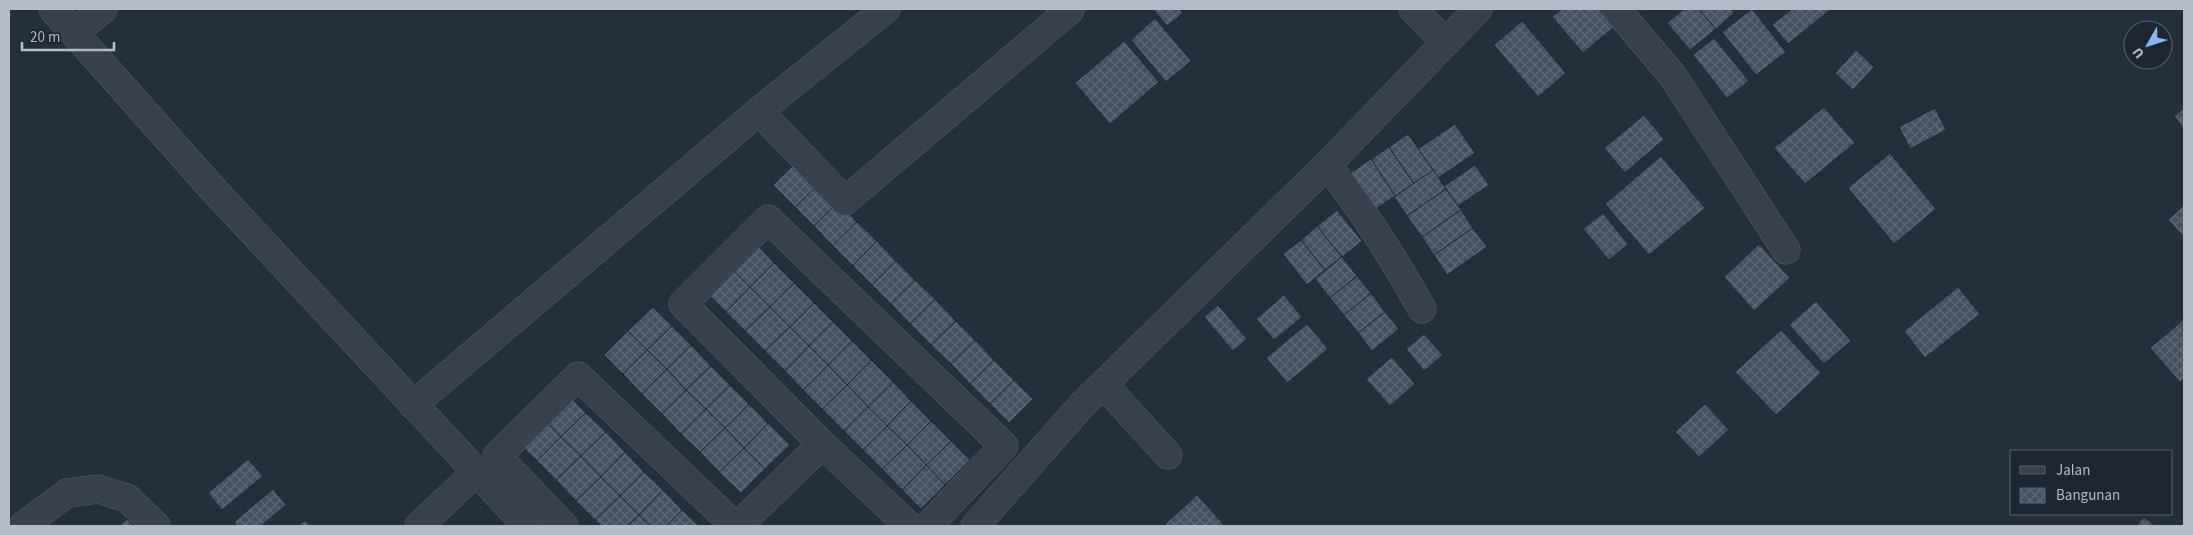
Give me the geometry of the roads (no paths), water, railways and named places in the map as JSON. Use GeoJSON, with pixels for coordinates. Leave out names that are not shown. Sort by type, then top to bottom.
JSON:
{"type":"FeatureCollection","features":[{"type":"Feature","properties":{"kind":"street"},"geometry":{"type":"LineString","coordinates":[[53,9],[211,187],[527,526]]}},
{"type":"Feature","properties":{"kind":"street"},"geometry":{"type":"LineString","coordinates":[[74,33],[103,9]]}},
{"type":"Feature","properties":{"kind":"street"},"geometry":{"type":"LineString","coordinates":[[413,405],[759,111],[886,9]]}},
{"type":"Feature","properties":{"kind":"street"},"geometry":{"type":"LineString","coordinates":[[1413,9],[1446,42]]}},
{"type":"Feature","properties":{"kind":"street"},"geometry":{"type":"LineString","coordinates":[[975,526],[1082,405],[1327,165],[1478,9]]}},
{"type":"Feature","properties":{"kind":"street"},"geometry":{"type":"LineString","coordinates":[[1616,9],[1672,75],[1786,250]]}},
{"type":"Feature","properties":{"kind":"street"},"geometry":{"type":"LineString","coordinates":[[759,111],[845,201],[1070,10]]}},
{"type":"Feature","properties":{"kind":"street"},"geometry":{"type":"LineString","coordinates":[[1327,165],[1375,230],[1401,270],[1422,309]]}},
{"type":"Feature","properties":{"kind":"street"},"geometry":{"type":"LineString","coordinates":[[909,526],[822,444],[683,304],[768,219],[1004,446],[928,526]]}},
{"type":"Feature","properties":{"kind":"street"},"geometry":{"type":"LineString","coordinates":[[564,526],[497,456],[578,376],[736,526],[822,444]]}},
{"type":"Feature","properties":{"kind":"street"},"geometry":{"type":"LineString","coordinates":[[1104,385],[1168,455]]}},
{"type":"Feature","properties":{"kind":"street"},"geometry":{"type":"LineString","coordinates":[[419,526],[476,472]]}},
{"type":"Feature","properties":{"kind":"street"},"geometry":{"type":"LineString","coordinates":[[23,526],[67,493],[98,489],[127,498],[156,526]]}}]}
